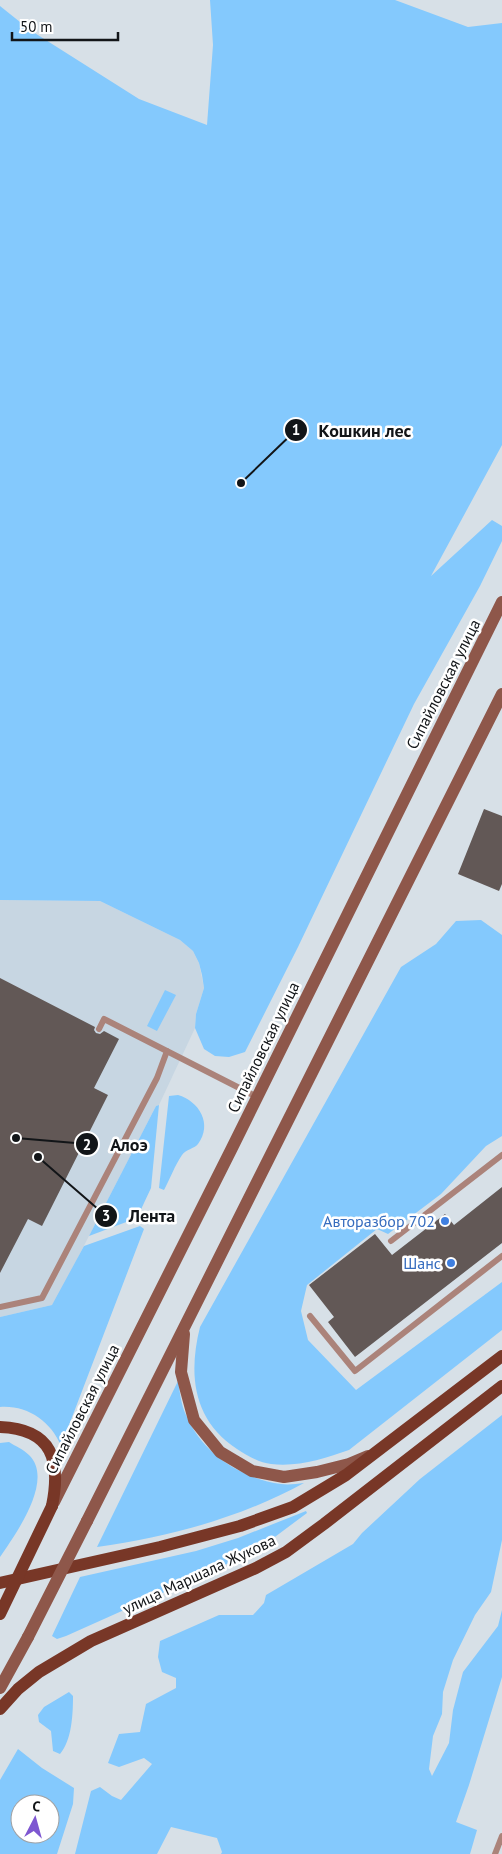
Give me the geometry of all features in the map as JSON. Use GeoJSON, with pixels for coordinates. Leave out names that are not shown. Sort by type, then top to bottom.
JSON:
{"type":"FeatureCollection","features":[{"type":"Feature","properties":{"kind":"main road","name":"Сипайловская улица"},"geometry":{"type":"LineString","coordinates":[[52,1506],[502,602]]}},
{"type":"Feature","properties":{"kind":"main road"},"geometry":{"type":"LineString","coordinates":[[0,1688],[28,1637],[184,1329],[502,694]]}},
{"type":"Feature","properties":{"kind":"main road"},"geometry":{"type":"LineString","coordinates":[[184,1329],[181,1372],[188,1401],[194,1420],[220,1452],[252,1471],[284,1477],[317,1472],[349,1464],[377,1452]]}},
{"type":"Feature","properties":{"kind":"main road"},"geometry":{"type":"LineString","coordinates":[[0,1583],[160,1548],[240,1526],[293,1507],[346,1475],[502,1356]]}},
{"type":"Feature","properties":{"kind":"main road","name":"улица Маршала Жукова"},"geometry":{"type":"LineString","coordinates":[[0,1709],[18,1689],[39,1672],[91,1641],[256,1568],[286,1552],[502,1386]]}},
{"type":"Feature","properties":{"kind":"main road"},"geometry":{"type":"LineString","coordinates":[[0,1427],[25,1430],[39,1438],[51,1452],[56,1468],[56,1485],[52,1506],[0,1614]]}},
{"type":"Feature","properties":{"kind":"lane"},"geometry":{"type":"LineString","coordinates":[[99,1029],[104,1019],[257,1097]]}},
{"type":"Feature","properties":{"kind":"lane"},"geometry":{"type":"LineString","coordinates":[[0,1307],[42,1298],[157,1078],[167,1051]]}},
{"type":"Feature","properties":{"kind":"lane"},"geometry":{"type":"LineString","coordinates":[[391,1242],[502,1155]]}},
{"type":"Feature","properties":{"kind":"lane"},"geometry":{"type":"LineString","coordinates":[[310,1316],[355,1371],[502,1256]]}},
{"type":"Feature","properties":{"kind":"lane"},"geometry":{"type":"LineString","coordinates":[[495,1854],[502,1836]]}},
{"type":"Feature","properties":{"kind":"shaded area"},"geometry":{"type":"Polygon","coordinates":[[[210,0],[395,0],[468,27],[502,23],[502,445],[431,576],[492,520],[502,526],[502,541],[480,586],[414,704],[298,947],[245,1052],[229,1057],[215,1056],[204,1049],[195,1028],[196,1014],[204,988],[202,975],[193,951],[180,940],[100,901],[0,900],[0,6],[30,30],[139,99],[207,125],[213,45],[210,0]]]}},
{"type":"Feature","properties":{"kind":"shaded area"},"geometry":{"type":"Polygon","coordinates":[[[0,900],[100,901],[180,940],[193,951],[199,963],[204,988],[196,1014],[195,1028],[159,1105],[156,1106],[57,1298],[52,1305],[0,1317],[0,900]]]}},
{"type":"Feature","properties":{"kind":"shaded area"},"geometry":{"type":"Polygon","coordinates":[[[481,920],[502,935],[502,1136],[486,1146],[441,1194],[388,1234],[377,1229],[307,1285],[301,1311],[308,1340],[356,1390],[502,1282],[502,1330],[349,1450],[301,1463],[281,1465],[258,1460],[237,1449],[222,1437],[211,1424],[203,1410],[195,1379],[196,1345],[200,1327],[401,967],[436,944],[456,921],[481,920]]]}},
{"type":"Feature","properties":{"kind":"shaded area"},"geometry":{"type":"Polygon","coordinates":[[[165,990],[176,995],[157,1031],[147,1026],[165,990]]]}},
{"type":"Feature","properties":{"kind":"shaded area"},"geometry":{"type":"Polygon","coordinates":[[[178,1095],[186,1098],[198,1108],[204,1121],[204,1129],[198,1144],[182,1155],[164,1190],[159,1188],[169,1096],[178,1095]]]}},
{"type":"Feature","properties":{"kind":"shaded area"},"geometry":{"type":"Polygon","coordinates":[[[159,1105],[151,1188],[137,1218],[89,1236],[156,1106],[159,1105]]]}},
{"type":"Feature","properties":{"kind":"shaded area"},"geometry":{"type":"Polygon","coordinates":[[[140,1226],[144,1229],[61,1446],[51,1429],[37,1416],[20,1409],[0,1407],[0,1317],[52,1305],[84,1246],[140,1226]]]}},
{"type":"Feature","properties":{"kind":"shaded area"},"geometry":{"type":"Polygon","coordinates":[[[178,1381],[182,1403],[193,1429],[212,1452],[224,1462],[237,1470],[266,1481],[281,1484],[304,1483],[229,1516],[177,1532],[97,1547],[178,1381]]]}},
{"type":"Feature","properties":{"kind":"shaded area"},"geometry":{"type":"Polygon","coordinates":[[[502,1415],[502,1540],[491,1592],[475,1615],[453,1660],[443,1692],[442,1714],[433,1736],[429,1769],[432,1776],[449,1743],[453,1710],[463,1672],[498,1626],[502,1610],[502,1677],[456,1822],[477,1830],[470,1854],[221,1854],[217,1838],[171,1827],[157,1854],[75,1854],[91,1791],[100,1787],[121,1800],[152,1764],[144,1758],[119,1767],[108,1763],[119,1734],[140,1732],[146,1704],[176,1688],[176,1678],[162,1672],[158,1657],[160,1641],[219,1615],[253,1615],[264,1603],[266,1595],[353,1544],[362,1533],[420,1479],[502,1415]]]}},
{"type":"Feature","properties":{"kind":"shaded area"},"geometry":{"type":"Polygon","coordinates":[[[9,1442],[29,1455],[36,1466],[38,1478],[30,1507],[23,1522],[0,1557],[0,1443],[9,1442]]]}},
{"type":"Feature","properties":{"kind":"shaded area"},"geometry":{"type":"Polygon","coordinates":[[[306,1511],[307,1513],[256,1551],[66,1636],[57,1639],[52,1636],[80,1577],[196,1551],[238,1538],[306,1511]]]}},
{"type":"Feature","properties":{"kind":"shaded area"},"geometry":{"type":"Polygon","coordinates":[[[69,1692],[73,1696],[71,1727],[67,1742],[60,1754],[53,1751],[51,1731],[39,1722],[38,1715],[44,1707],[69,1692]]]}},
{"type":"Feature","properties":{"kind":"shaded area"},"geometry":{"type":"Polygon","coordinates":[[[18,1749],[42,1768],[74,1788],[73,1804],[57,1854],[0,1854],[0,1780],[18,1749]]]}},
{"type":"Feature","properties":{"kind":"building"},"geometry":{"type":"Polygon","coordinates":[[[484,809],[502,816],[502,884],[499,891],[458,874],[484,809]]]}},
{"type":"Feature","properties":{"kind":"building"},"geometry":{"type":"Polygon","coordinates":[[[0,978],[95,1027],[96,1033],[100,1034],[104,1031],[119,1039],[94,1088],[108,1095],[42,1226],[28,1219],[0,1273],[0,978]]]}},
{"type":"Feature","properties":{"kind":"building"},"geometry":{"type":"Polygon","coordinates":[[[502,1187],[502,1243],[355,1357],[328,1322],[334,1317],[309,1285],[375,1234],[392,1255],[445,1214],[454,1225],[502,1187]]]}},
{"type":"Feature","properties":{"kind":"place","name":"Кошкин лес"},"geometry":{"type":"Point","coordinates":[241,483]}},
{"type":"Feature","properties":{"kind":"place","name":"Алоэ"},"geometry":{"type":"Point","coordinates":[16,1138]}},
{"type":"Feature","properties":{"kind":"place","name":"Лента"},"geometry":{"type":"Point","coordinates":[38,1157]}},
{"type":"Feature","properties":{"kind":"place","name":"Авторазбор 702"},"geometry":{"type":"Point","coordinates":[445,1221]}},
{"type":"Feature","properties":{"kind":"place","name":"Шанс"},"geometry":{"type":"Point","coordinates":[451,1263]}}]}
